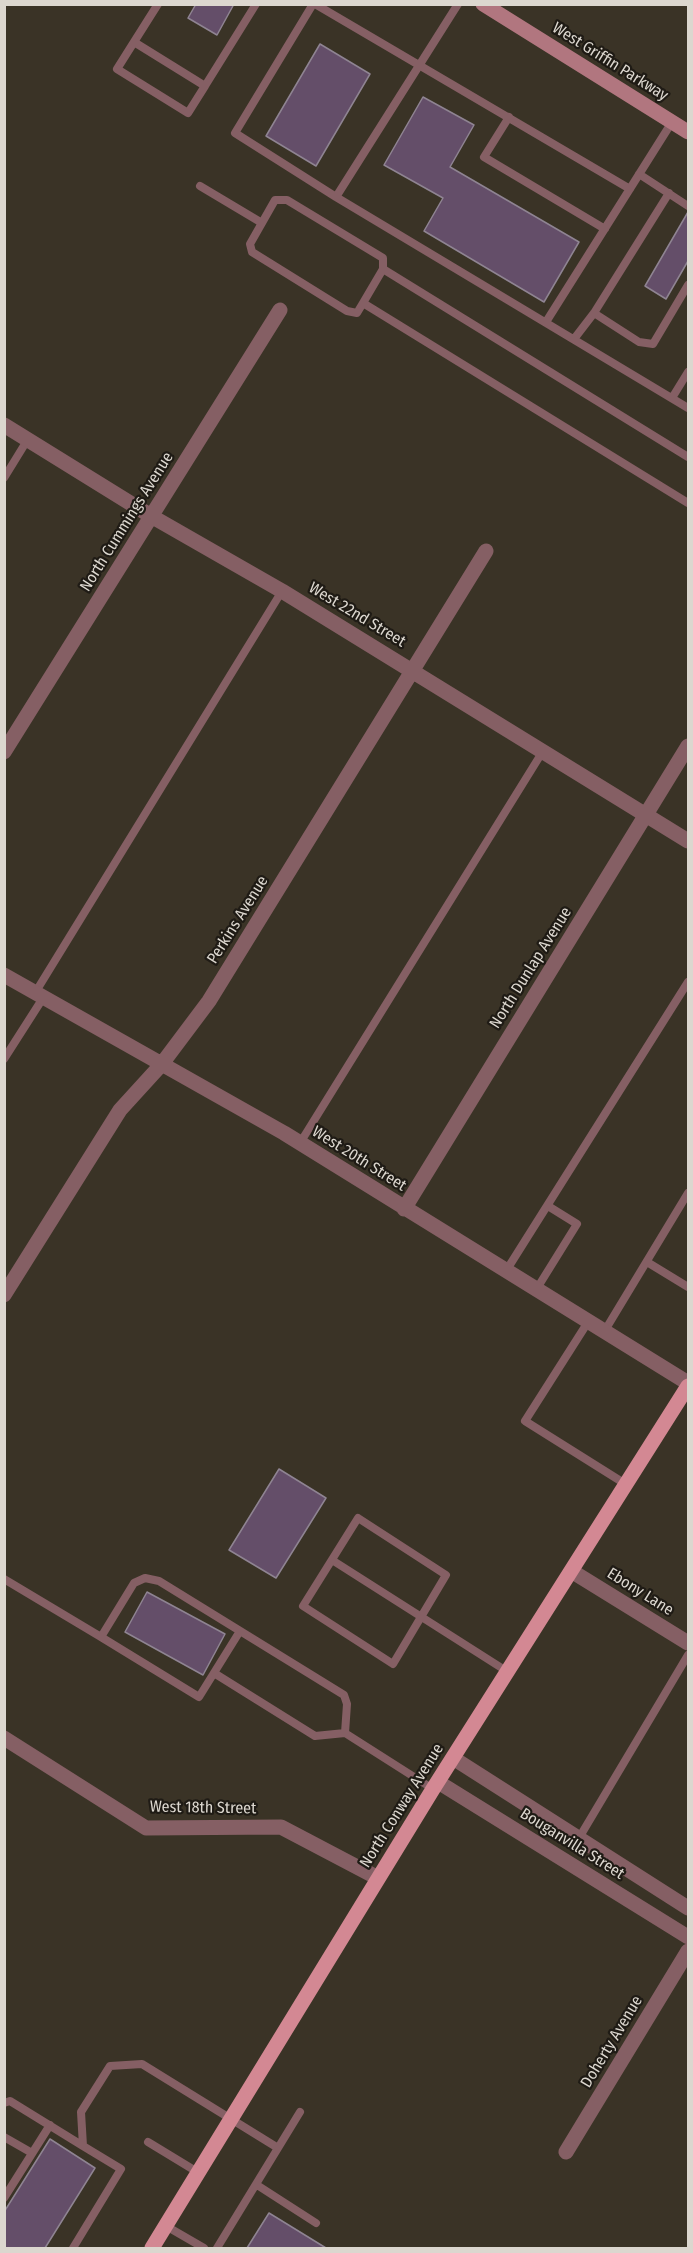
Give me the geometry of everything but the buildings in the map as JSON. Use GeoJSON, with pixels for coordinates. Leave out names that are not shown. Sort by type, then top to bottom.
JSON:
{"type":"FeatureCollection","features":[{"type":"Feature","properties":{"kind":"main road","name":"West Griffin Parkway"},"geometry":{"type":"LineString","coordinates":[[483,4],[688,132]]}},
{"type":"Feature","properties":{"kind":"main road","name":"North Conway Avenue"},"geometry":{"type":"LineString","coordinates":[[152,2248],[378,1878],[573,1572],[688,1385]]}},
{"type":"Feature","properties":{"kind":"street","name":"North Cummings Avenue"},"geometry":{"type":"LineString","coordinates":[[4,752],[280,310]]}},
{"type":"Feature","properties":{"kind":"street","name":"West 22nd Street"},"geometry":{"type":"LineString","coordinates":[[4,425],[151,516],[282,591],[688,841]]}},
{"type":"Feature","properties":{"kind":"street","name":"Perkins Avenue"},"geometry":{"type":"LineString","coordinates":[[4,1295],[120,1110],[161,1065],[209,1001],[486,551]]}},
{"type":"Feature","properties":{"kind":"street","name":"North Dunlap Avenue"},"geometry":{"type":"LineString","coordinates":[[404,1209],[688,746]]}},
{"type":"Feature","properties":{"kind":"street","name":"West 20th Street"},"geometry":{"type":"LineString","coordinates":[[4,975],[300,1143],[688,1385]]}},
{"type":"Feature","properties":{"kind":"street","name":"Ebony Lane"},"geometry":{"type":"LineString","coordinates":[[573,1572],[688,1643]]}},
{"type":"Feature","properties":{"kind":"street","name":"West 18th Street"},"geometry":{"type":"LineString","coordinates":[[4,1738],[146,1828],[281,1827],[378,1878]]}},
{"type":"Feature","properties":{"kind":"street","name":"Bouganvilla Street"},"geometry":{"type":"LineString","coordinates":[[453,1758],[688,1908]]}},
{"type":"Feature","properties":{"kind":"street","name":"Bouganvilla Street"},"geometry":{"type":"LineString","coordinates":[[436,1786],[564,1860],[688,1937]]}},
{"type":"Feature","properties":{"kind":"street"},"geometry":{"type":"LineString","coordinates":[[564,1860],[579,1838]]}},
{"type":"Feature","properties":{"kind":"street","name":"Doherty Avenue"},"geometry":{"type":"LineString","coordinates":[[566,2152],[688,1951]]}},
{"type":"Feature","properties":{"kind":"lane"},"geometry":{"type":"LineString","coordinates":[[158,4],[117,69],[188,113],[256,4]]}},
{"type":"Feature","properties":{"kind":"lane"},"geometry":{"type":"LineString","coordinates":[[630,189],[314,4],[236,133],[336,196],[688,408]]}},
{"type":"Feature","properties":{"kind":"lane"},"geometry":{"type":"LineString","coordinates":[[336,196],[458,4]]}},
{"type":"Feature","properties":{"kind":"lane"},"geometry":{"type":"LineString","coordinates":[[134,42],[205,86]]}},
{"type":"Feature","properties":{"kind":"lane"},"geometry":{"type":"LineString","coordinates":[[509,117],[484,157],[604,229]]}},
{"type":"Feature","properties":{"kind":"lane"},"geometry":{"type":"LineString","coordinates":[[546,322],[672,122]]}},
{"type":"Feature","properties":{"kind":"lane"},"geometry":{"type":"LineString","coordinates":[[639,174],[688,206]]}},
{"type":"Feature","properties":{"kind":"lane"},"geometry":{"type":"LineString","coordinates":[[200,186],[262,223]]}},
{"type":"Feature","properties":{"kind":"lane"},"geometry":{"type":"LineString","coordinates":[[574,339],[594,314],[669,193]]}},
{"type":"Feature","properties":{"kind":"lane"},"geometry":{"type":"LineString","coordinates":[[275,200],[287,200],[383,258],[383,269],[357,312],[347,311],[252,252],[250,244],[262,223],[275,200]]}},
{"type":"Feature","properties":{"kind":"lane"},"geometry":{"type":"LineString","coordinates":[[383,269],[688,457]]}},
{"type":"Feature","properties":{"kind":"lane"},"geometry":{"type":"LineString","coordinates":[[594,314],[639,342],[653,344],[688,285]]}},
{"type":"Feature","properties":{"kind":"lane"},"geometry":{"type":"LineString","coordinates":[[363,303],[688,503]]}},
{"type":"Feature","properties":{"kind":"lane"},"geometry":{"type":"LineString","coordinates":[[672,398],[688,372]]}},
{"type":"Feature","properties":{"kind":"lane"},"geometry":{"type":"LineString","coordinates":[[4,478],[28,439]]}},
{"type":"Feature","properties":{"kind":"lane"},"geometry":{"type":"LineString","coordinates":[[4,1059],[39,995],[282,591]]}},
{"type":"Feature","properties":{"kind":"lane"},"geometry":{"type":"LineString","coordinates":[[300,1143],[543,750]]}},
{"type":"Feature","properties":{"kind":"lane"},"geometry":{"type":"LineString","coordinates":[[506,1271],[688,982]]}},
{"type":"Feature","properties":{"kind":"lane"},"geometry":{"type":"LineString","coordinates":[[604,1332],[688,1192]]}},
{"type":"Feature","properties":{"kind":"lane"},"geometry":{"type":"LineString","coordinates":[[536,1290],[577,1224],[548,1206]]}},
{"type":"Feature","properties":{"kind":"lane"},"geometry":{"type":"LineString","coordinates":[[646,1262],[688,1287]]}},
{"type":"Feature","properties":{"kind":"lane"},"geometry":{"type":"LineString","coordinates":[[588,1322],[525,1420],[627,1485]]}},
{"type":"Feature","properties":{"kind":"lane"},"geometry":{"type":"LineString","coordinates":[[358,1518],[446,1575],[393,1664],[303,1606],[332,1560],[358,1518]]}},
{"type":"Feature","properties":{"kind":"lane"},"geometry":{"type":"LineString","coordinates":[[332,1560],[508,1672]]}},
{"type":"Feature","properties":{"kind":"lane"},"geometry":{"type":"LineString","coordinates":[[101,1637],[134,1583],[145,1578],[159,1581],[344,1695],[347,1704],[345,1733]]}},
{"type":"Feature","properties":{"kind":"lane"},"geometry":{"type":"LineString","coordinates":[[4,1579],[199,1696],[240,1631]]}},
{"type":"Feature","properties":{"kind":"lane"},"geometry":{"type":"LineString","coordinates":[[579,1838],[688,1655]]}},
{"type":"Feature","properties":{"kind":"lane"},"geometry":{"type":"LineString","coordinates":[[214,1673],[315,1736],[345,1733],[436,1786]]}},
{"type":"Feature","properties":{"kind":"lane"},"geometry":{"type":"LineString","coordinates":[[83,2146],[81,2112],[111,2066],[142,2064],[278,2148]]}},
{"type":"Feature","properties":{"kind":"lane"},"geometry":{"type":"LineString","coordinates":[[4,2103],[10,2101],[121,2169],[73,2248]]}},
{"type":"Feature","properties":{"kind":"lane"},"geometry":{"type":"LineString","coordinates":[[217,2248],[300,2112]]}},
{"type":"Feature","properties":{"kind":"lane"},"geometry":{"type":"LineString","coordinates":[[4,2198],[50,2125]]}},
{"type":"Feature","properties":{"kind":"lane"},"geometry":{"type":"LineString","coordinates":[[4,2137],[32,2153]]}},
{"type":"Feature","properties":{"kind":"lane"},"geometry":{"type":"LineString","coordinates":[[148,2142],[199,2173]]}},
{"type":"Feature","properties":{"kind":"lane"},"geometry":{"type":"LineString","coordinates":[[257,2185],[316,2223]]}},
{"type":"Feature","properties":{"kind":"lane"},"geometry":{"type":"LineString","coordinates":[[166,2226],[204,2248]]}}]}
